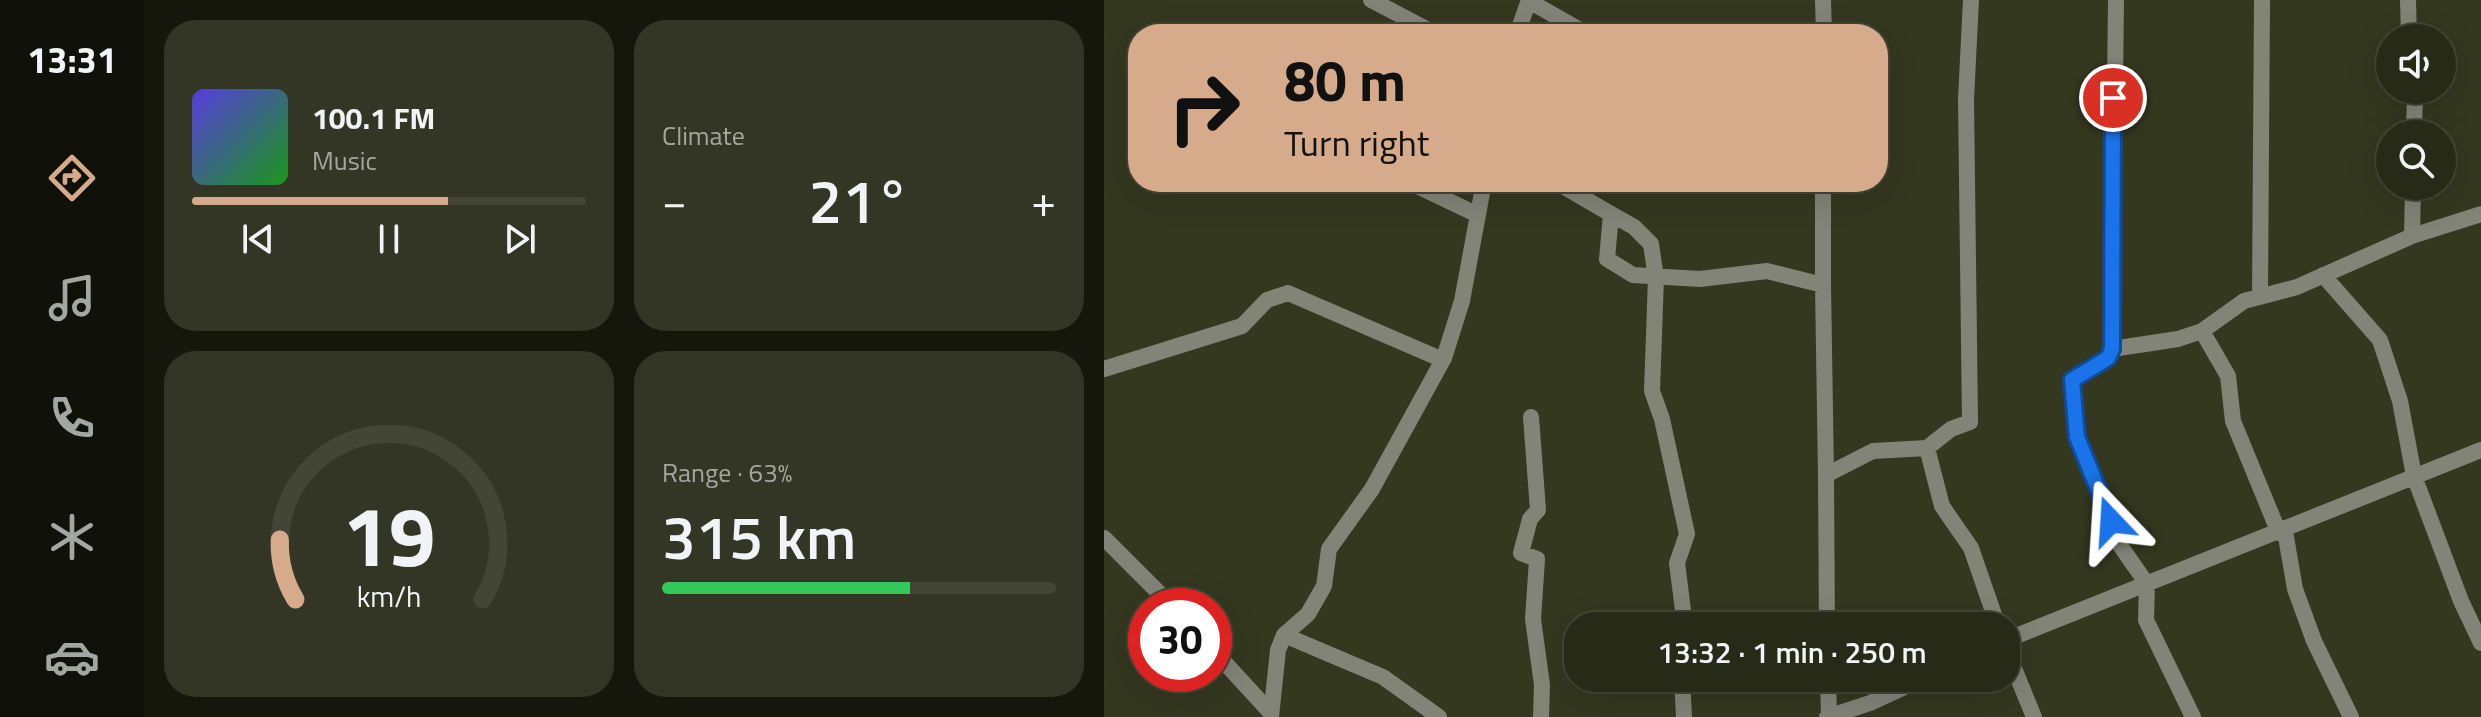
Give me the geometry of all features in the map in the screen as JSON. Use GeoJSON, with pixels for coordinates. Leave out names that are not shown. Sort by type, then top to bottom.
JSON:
{"type":"FeatureCollection","features":[{"type":"Feature","properties":{"kind":"street"},"geometry":{"type":"LineString","coordinates":[[1371,0],[1417,24]]}},
{"type":"Feature","properties":{"kind":"street"},"geometry":{"type":"LineString","coordinates":[[1521,24],[1529,0],[1570,24]]}},
{"type":"Feature","properties":{"kind":"street"},"geometry":{"type":"LineString","coordinates":[[1823,0],[1824,24]]}},
{"type":"Feature","properties":{"kind":"street"},"geometry":{"type":"LineString","coordinates":[[1826,475],[1873,451],[1927,448],[1951,429],[1970,422],[1966,99],[1971,0]]}},
{"type":"Feature","properties":{"kind":"street"},"geometry":{"type":"LineString","coordinates":[[2116,0],[2112,349],[2108,358],[2072,380],[2077,437],[2105,500],[2117,541],[2147,584],[2146,620],[2193,717]]}},
{"type":"Feature","properties":{"kind":"street"},"geometry":{"type":"LineString","coordinates":[[2260,296],[2262,0]]}},
{"type":"Feature","properties":{"kind":"street"},"geometry":{"type":"LineString","coordinates":[[2408,0],[2409,24]]}},
{"type":"Feature","properties":{"kind":"street"},"geometry":{"type":"LineString","coordinates":[[1430,192],[1478,215]]}},
{"type":"Feature","properties":{"kind":"street"},"geometry":{"type":"LineString","coordinates":[[1235,673],[1261,680],[1275,673],[1281,642],[1308,614],[1324,586],[1329,549],[1372,489],[1443,360],[1462,301],[1482,192]]}},
{"type":"Feature","properties":{"kind":"street"},"geometry":{"type":"LineString","coordinates":[[1573,192],[1634,227],[1651,244],[1656,278],[1652,391],[1666,434],[1687,534],[1677,563],[1683,612]]}},
{"type":"Feature","properties":{"kind":"street"},"geometry":{"type":"LineString","coordinates":[[1823,192],[1827,612]]}},
{"type":"Feature","properties":{"kind":"street"},"geometry":{"type":"LineString","coordinates":[[2412,236],[2413,200]]}},
{"type":"Feature","properties":{"kind":"street"},"geometry":{"type":"LineString","coordinates":[[1611,214],[1607,259],[1633,275],[1700,279],[1767,271],[1823,285]]}},
{"type":"Feature","properties":{"kind":"street"},"geometry":{"type":"LineString","coordinates":[[2112,349],[2178,339],[2202,331],[2244,301],[2297,287],[2412,236],[2481,214]]}},
{"type":"Feature","properties":{"kind":"street"},"geometry":{"type":"LineString","coordinates":[[2323,275],[2380,340],[2400,401],[2414,476],[2461,601],[2481,643]]}},
{"type":"Feature","properties":{"kind":"street"},"geometry":{"type":"LineString","coordinates":[[1104,369],[1242,326],[1267,300],[1288,293],[1443,360]]}},
{"type":"Feature","properties":{"kind":"street"},"geometry":{"type":"LineString","coordinates":[[2202,331],[2228,376],[2233,421],[2282,532],[2295,589],[2314,641],[2351,717]]}},
{"type":"Feature","properties":{"kind":"street"},"geometry":{"type":"LineString","coordinates":[[1531,417],[1538,510],[1530,519],[1521,553],[1537,559],[1533,619],[1542,685],[1541,717]]}},
{"type":"Feature","properties":{"kind":"street"},"geometry":{"type":"LineString","coordinates":[[1927,448],[1942,506],[1971,548],[1993,612]]}},
{"type":"Feature","properties":{"kind":"street"},"geometry":{"type":"LineString","coordinates":[[2020,634],[2481,450]]}},
{"type":"Feature","properties":{"kind":"street"},"geometry":{"type":"LineString","coordinates":[[1104,538],[1154,588]]}},
{"type":"Feature","properties":{"kind":"street"},"geometry":{"type":"LineString","coordinates":[[1270,714],[1281,642]]}},
{"type":"Feature","properties":{"kind":"street"},"geometry":{"type":"LineString","coordinates":[[1281,642],[1383,677],[1439,717]]}},
{"type":"Feature","properties":{"kind":"street"},"geometry":{"type":"LineString","coordinates":[[1232,670],[1270,714]]}},
{"type":"Feature","properties":{"kind":"street"},"geometry":{"type":"LineString","coordinates":[[2020,683],[2034,717]]}},
{"type":"Feature","properties":{"kind":"street"},"geometry":{"type":"LineString","coordinates":[[1683,692],[1684,717]]}},
{"type":"Feature","properties":{"kind":"street"},"geometry":{"type":"LineString","coordinates":[[1828,692],[1828,716],[1873,710],[1902,692]]}},
{"type":"Feature","properties":{"kind":"route"},"geometry":{"type":"LineString","coordinates":[[2111,521],[2077,437],[2072,380],[2108,358],[2112,349],[2113,98]]}}]}
